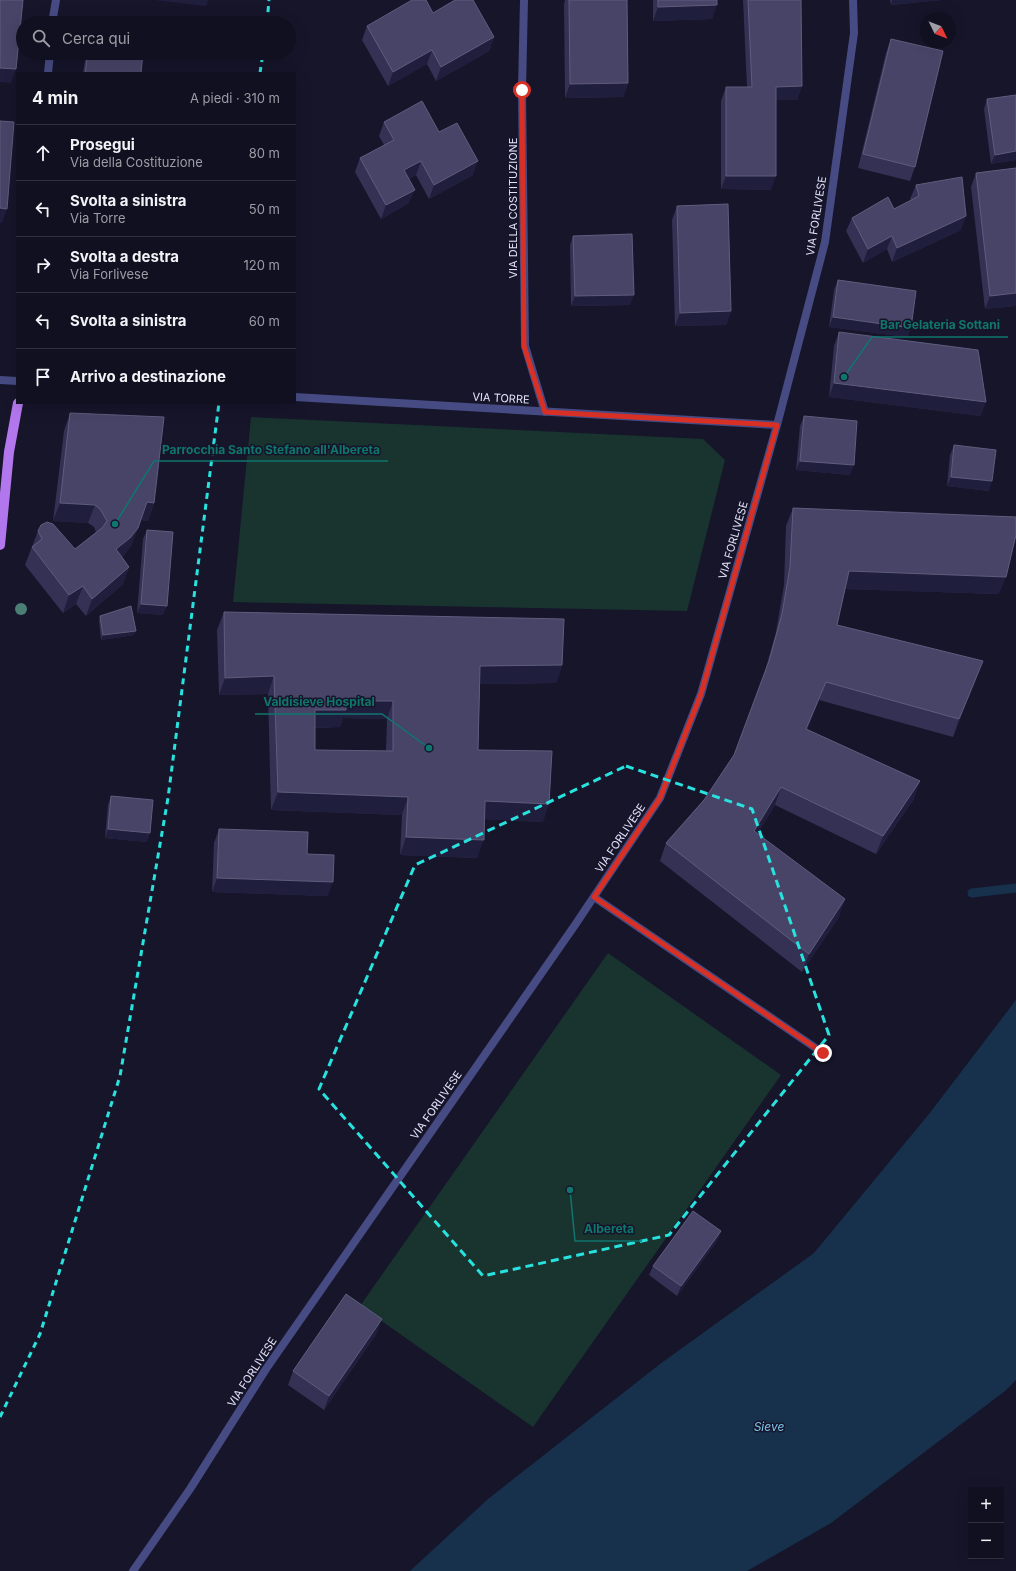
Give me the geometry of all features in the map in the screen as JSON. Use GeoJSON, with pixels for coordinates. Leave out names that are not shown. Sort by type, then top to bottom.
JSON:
{"type":"FeatureCollection","features":[{"type":"Feature","properties":{"kind":"main road"},"geometry":{"type":"LineString","coordinates":[[0,545],[8,452],[18,404]]}},
{"type":"Feature","properties":{"kind":"street"},"geometry":{"type":"LineString","coordinates":[[53,16],[56,0]]}},
{"type":"Feature","properties":{"kind":"street","name":"VIA DELLA COSTITUZIONE"},"geometry":{"type":"LineString","coordinates":[[524,0],[522,90],[524,346],[545,412]]}},
{"type":"Feature","properties":{"kind":"street","name":"VIA FORLIVESE"},"geometry":{"type":"LineString","coordinates":[[133,1571],[190,1489],[266,1369],[594,897],[660,798],[701,694],[777,425],[825,242],[854,34],[853,0]]}},
{"type":"Feature","properties":{"kind":"street"},"geometry":{"type":"LineString","coordinates":[[48,72],[49,60]]}},
{"type":"Feature","properties":{"kind":"street"},"geometry":{"type":"LineString","coordinates":[[0,380],[16,381]]}},
{"type":"Feature","properties":{"kind":"street","name":"VIA TORRE"},"geometry":{"type":"LineString","coordinates":[[296,397],[777,425]]}},
{"type":"Feature","properties":{"kind":"street"},"geometry":{"type":"LineString","coordinates":[[594,897],[823,1053]]}},
{"type":"Feature","properties":{"kind":"highlighted area"},"geometry":{"type":"Polygon","coordinates":[[[626,766],[752,809],[829,1035],[669,1235],[483,1276],[319,1089],[415,865],[626,766]]]}},
{"type":"Feature","properties":{"kind":"green space"},"geometry":{"type":"Polygon","coordinates":[[[251,417],[703,439],[725,460],[687,611],[233,602],[251,417]]]}},
{"type":"Feature","properties":{"kind":"green space"},"geometry":{"type":"Polygon","coordinates":[[[608,953],[781,1075],[533,1427],[360,1306],[608,953]]]}},
{"type":"Feature","properties":{"kind":"water","name":"Sieve"},"geometry":{"type":"Polygon","coordinates":[[[1016,1000],[1016,1380],[1005,1391],[831,1523],[747,1571],[410,1571],[488,1499],[660,1364],[814,1253],[929,1114],[1016,1000]]]}},
{"type":"Feature","properties":{"kind":"building"},"geometry":{"type":"Polygon","coordinates":[[[0,0],[23,0],[21,16],[16,16],[16,69],[0,68],[0,0]]]}},
{"type":"Feature","properties":{"kind":"building"},"geometry":{"type":"Polygon","coordinates":[[[412,0],[426,0],[433,13],[455,0],[473,0],[494,37],[441,67],[432,50],[393,72],[367,26],[412,0]]]}},
{"type":"Feature","properties":{"kind":"building"},"geometry":{"type":"Polygon","coordinates":[[[569,0],[627,0],[628,83],[570,84],[569,0]]]}},
{"type":"Feature","properties":{"kind":"building"},"geometry":{"type":"Polygon","coordinates":[[[658,0],[717,0],[717,5],[658,7],[658,0]]]}},
{"type":"Feature","properties":{"kind":"building"},"geometry":{"type":"Polygon","coordinates":[[[748,0],[801,0],[802,86],[776,87],[776,176],[726,176],[726,87],[752,87],[748,0]]]}},
{"type":"Feature","properties":{"kind":"building"},"geometry":{"type":"Polygon","coordinates":[[[891,39],[920,46],[920,48],[930,48],[943,51],[915,167],[863,154],[891,39]]]}},
{"type":"Feature","properties":{"kind":"building"},"geometry":{"type":"Polygon","coordinates":[[[87,60],[142,60],[141,72],[85,72],[87,60]]]}},
{"type":"Feature","properties":{"kind":"building"},"geometry":{"type":"Polygon","coordinates":[[[1016,95],[1016,151],[995,155],[987,99],[1016,95]]]}},
{"type":"Feature","properties":{"kind":"building"},"geometry":{"type":"Polygon","coordinates":[[[422,101],[439,132],[457,123],[478,161],[434,185],[421,161],[404,170],[415,190],[386,205],[360,158],[394,140],[384,122],[422,101]]]}},
{"type":"Feature","properties":{"kind":"building"},"geometry":{"type":"Polygon","coordinates":[[[0,121],[14,122],[7,209],[0,208],[0,121]]]}},
{"type":"Feature","properties":{"kind":"building"},"geometry":{"type":"Polygon","coordinates":[[[1016,168],[1016,293],[990,296],[976,173],[1016,168]]]}},
{"type":"Feature","properties":{"kind":"building"},"geometry":{"type":"Polygon","coordinates":[[[962,177],[966,216],[897,248],[892,236],[868,249],[852,218],[888,197],[894,209],[919,196],[916,185],[962,177]]]}},
{"type":"Feature","properties":{"kind":"building"},"geometry":{"type":"Polygon","coordinates":[[[728,204],[731,311],[680,313],[677,206],[728,204]]]}},
{"type":"Feature","properties":{"kind":"building"},"geometry":{"type":"Polygon","coordinates":[[[632,234],[634,295],[575,296],[573,236],[632,234]]]}},
{"type":"Feature","properties":{"kind":"building"},"geometry":{"type":"Polygon","coordinates":[[[838,280],[916,291],[911,328],[833,317],[838,280]]]}},
{"type":"Feature","properties":{"kind":"building"},"geometry":{"type":"Polygon","coordinates":[[[839,332],[978,350],[986,402],[834,383],[839,332]]]}},
{"type":"Feature","properties":{"kind":"building"},"geometry":{"type":"Polygon","coordinates":[[[70,413],[164,417],[154,503],[147,502],[138,528],[130,538],[116,549],[129,567],[92,599],[83,586],[69,595],[32,547],[42,539],[38,531],[41,525],[47,522],[53,524],[75,549],[102,528],[107,521],[100,509],[95,505],[60,503],[70,413]]]}},
{"type":"Feature","properties":{"kind":"building"},"geometry":{"type":"Polygon","coordinates":[[[804,416],[857,421],[854,465],[800,461],[804,416]]]}},
{"type":"Feature","properties":{"kind":"building"},"geometry":{"type":"Polygon","coordinates":[[[954,445],[996,450],[992,481],[951,477],[954,445]]]}},
{"type":"Feature","properties":{"kind":"building"},"geometry":{"type":"Polygon","coordinates":[[[793,508],[1016,517],[1016,535],[1006,577],[849,571],[837,625],[983,661],[959,719],[826,682],[806,729],[920,781],[883,836],[781,787],[754,831],[845,899],[809,954],[666,843],[704,800],[734,755],[769,661],[782,614],[790,567],[793,508]]]}},
{"type":"Feature","properties":{"kind":"building"},"geometry":{"type":"Polygon","coordinates":[[[147,530],[173,532],[167,606],[141,604],[147,530]]]}},
{"type":"Feature","properties":{"kind":"building"},"geometry":{"type":"Polygon","coordinates":[[[131,606],[136,631],[103,635],[100,616],[131,606]]]}},
{"type":"Feature","properties":{"kind":"building"},"geometry":{"type":"Polygon","coordinates":[[[224,612],[564,619],[562,665],[480,666],[478,750],[552,751],[549,804],[485,801],[484,840],[406,837],[408,797],[278,792],[274,676],[225,678],[224,612]],[[346,701],[346,710],[315,710],[315,750],[393,751],[393,701],[346,701]]]}},
{"type":"Feature","properties":{"kind":"building"},"geometry":{"type":"Polygon","coordinates":[[[111,796],[153,800],[150,833],[108,829],[111,796]]]}},
{"type":"Feature","properties":{"kind":"building"},"geometry":{"type":"Polygon","coordinates":[[[219,829],[308,832],[307,854],[334,855],[333,882],[217,878],[219,829]]]}},
{"type":"Feature","properties":{"kind":"building"},"geometry":{"type":"Polygon","coordinates":[[[693,1211],[721,1231],[681,1286],[653,1266],[693,1211]]]}},
{"type":"Feature","properties":{"kind":"building"},"geometry":{"type":"Polygon","coordinates":[[[346,1294],[382,1319],[329,1396],[293,1371],[346,1294]]]}},
{"type":"Feature","properties":{"kind":"waterway"},"geometry":{"type":"LineString","coordinates":[[972,893],[1016,888]]}},
{"type":"Feature","properties":{"kind":"railway"},"geometry":{"type":"LineString","coordinates":[[268,16],[269,0]]}},
{"type":"Feature","properties":{"kind":"railway"},"geometry":{"type":"LineString","coordinates":[[260,72],[262,60]]}},
{"type":"Feature","properties":{"kind":"railway"},"geometry":{"type":"LineString","coordinates":[[0,1417],[40,1334],[120,1076],[168,798],[219,404]]}},
{"type":"Feature","properties":{"kind":"place","name":"Bar Gelateria Sottani"},"geometry":{"type":"Point","coordinates":[844,377]}},
{"type":"Feature","properties":{"kind":"place","name":"Parrocchia Santo Stefano all'Albereta"},"geometry":{"type":"Point","coordinates":[115,524]}},
{"type":"Feature","properties":{"kind":"place","name":"Valdisieve Hospital"},"geometry":{"type":"Point","coordinates":[429,748]}},
{"type":"Feature","properties":{"kind":"place","name":"Albereta"},"geometry":{"type":"Point","coordinates":[570,1190]}},
{"type":"Feature","properties":{"kind":"route"},"geometry":{"type":"LineString","coordinates":[[522,90],[524,346],[545,412],[777,425],[701,694],[660,798],[594,897],[823,1053]]}}]}
